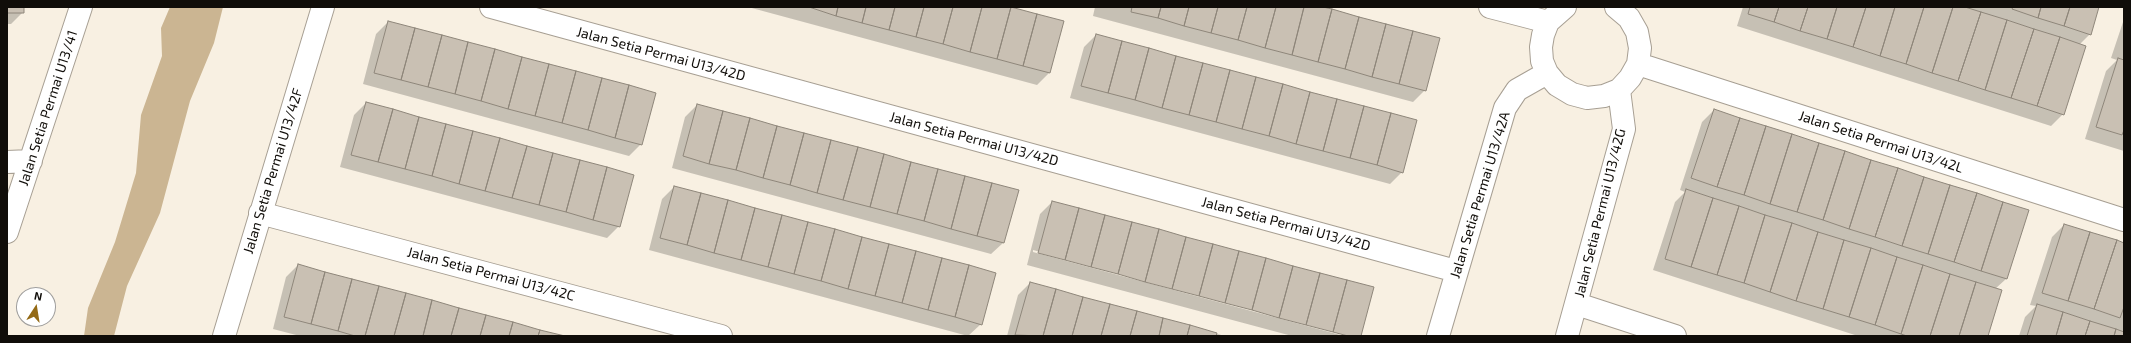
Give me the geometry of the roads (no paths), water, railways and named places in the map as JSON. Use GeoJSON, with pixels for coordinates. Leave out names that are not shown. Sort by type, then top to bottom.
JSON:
{"type":"FeatureCollection","features":[{"type":"Feature","properties":{"kind":"street","name":"Jalan Setia Permai U13/41"},"geometry":{"type":"LineString","coordinates":[[7,232],[81,7]]}},
{"type":"Feature","properties":{"kind":"street","name":"Jalan Setia Permai U13/42F"},"geometry":{"type":"LineString","coordinates":[[224,336],[323,7]]}},
{"type":"Feature","properties":{"kind":"street","name":"Jalan Setia Permai U13/42D"},"geometry":{"type":"LineString","coordinates":[[491,7],[1456,271]]}},
{"type":"Feature","properties":{"kind":"street"},"geometry":{"type":"LineString","coordinates":[[1490,7],[1548,22]]}},
{"type":"Feature","properties":{"kind":"street"},"geometry":{"type":"LineString","coordinates":[[1565,7],[1548,22],[1543,34],[1541,47],[1542,61],[1547,73],[1557,85],[1572,94],[1587,98],[1604,96],[1619,90],[1630,78],[1638,64],[1640,48],[1637,32],[1629,18],[1617,7]]}},
{"type":"Feature","properties":{"kind":"street","name":"Jalan Setia Permai U13/42L"},"geometry":{"type":"LineString","coordinates":[[1638,64],[2124,220]]}},
{"type":"Feature","properties":{"kind":"street","name":"Jalan Setia Permai U13/42A"},"geometry":{"type":"LineString","coordinates":[[1438,336],[1456,271],[1506,108],[1516,90],[1547,73]]}},
{"type":"Feature","properties":{"kind":"street","name":"Jalan Setia Permai U13/42G"},"geometry":{"type":"LineString","coordinates":[[1567,336],[1624,129],[1619,90]]}},
{"type":"Feature","properties":{"kind":"street"},"geometry":{"type":"LineString","coordinates":[[7,162],[31,162]]}},
{"type":"Feature","properties":{"kind":"street","name":"Jalan Setia Permai U13/42C"},"geometry":{"type":"LineString","coordinates":[[260,213],[721,336]]}},
{"type":"Feature","properties":{"kind":"street"},"geometry":{"type":"LineString","coordinates":[[1577,304],[1675,336]]}}]}
